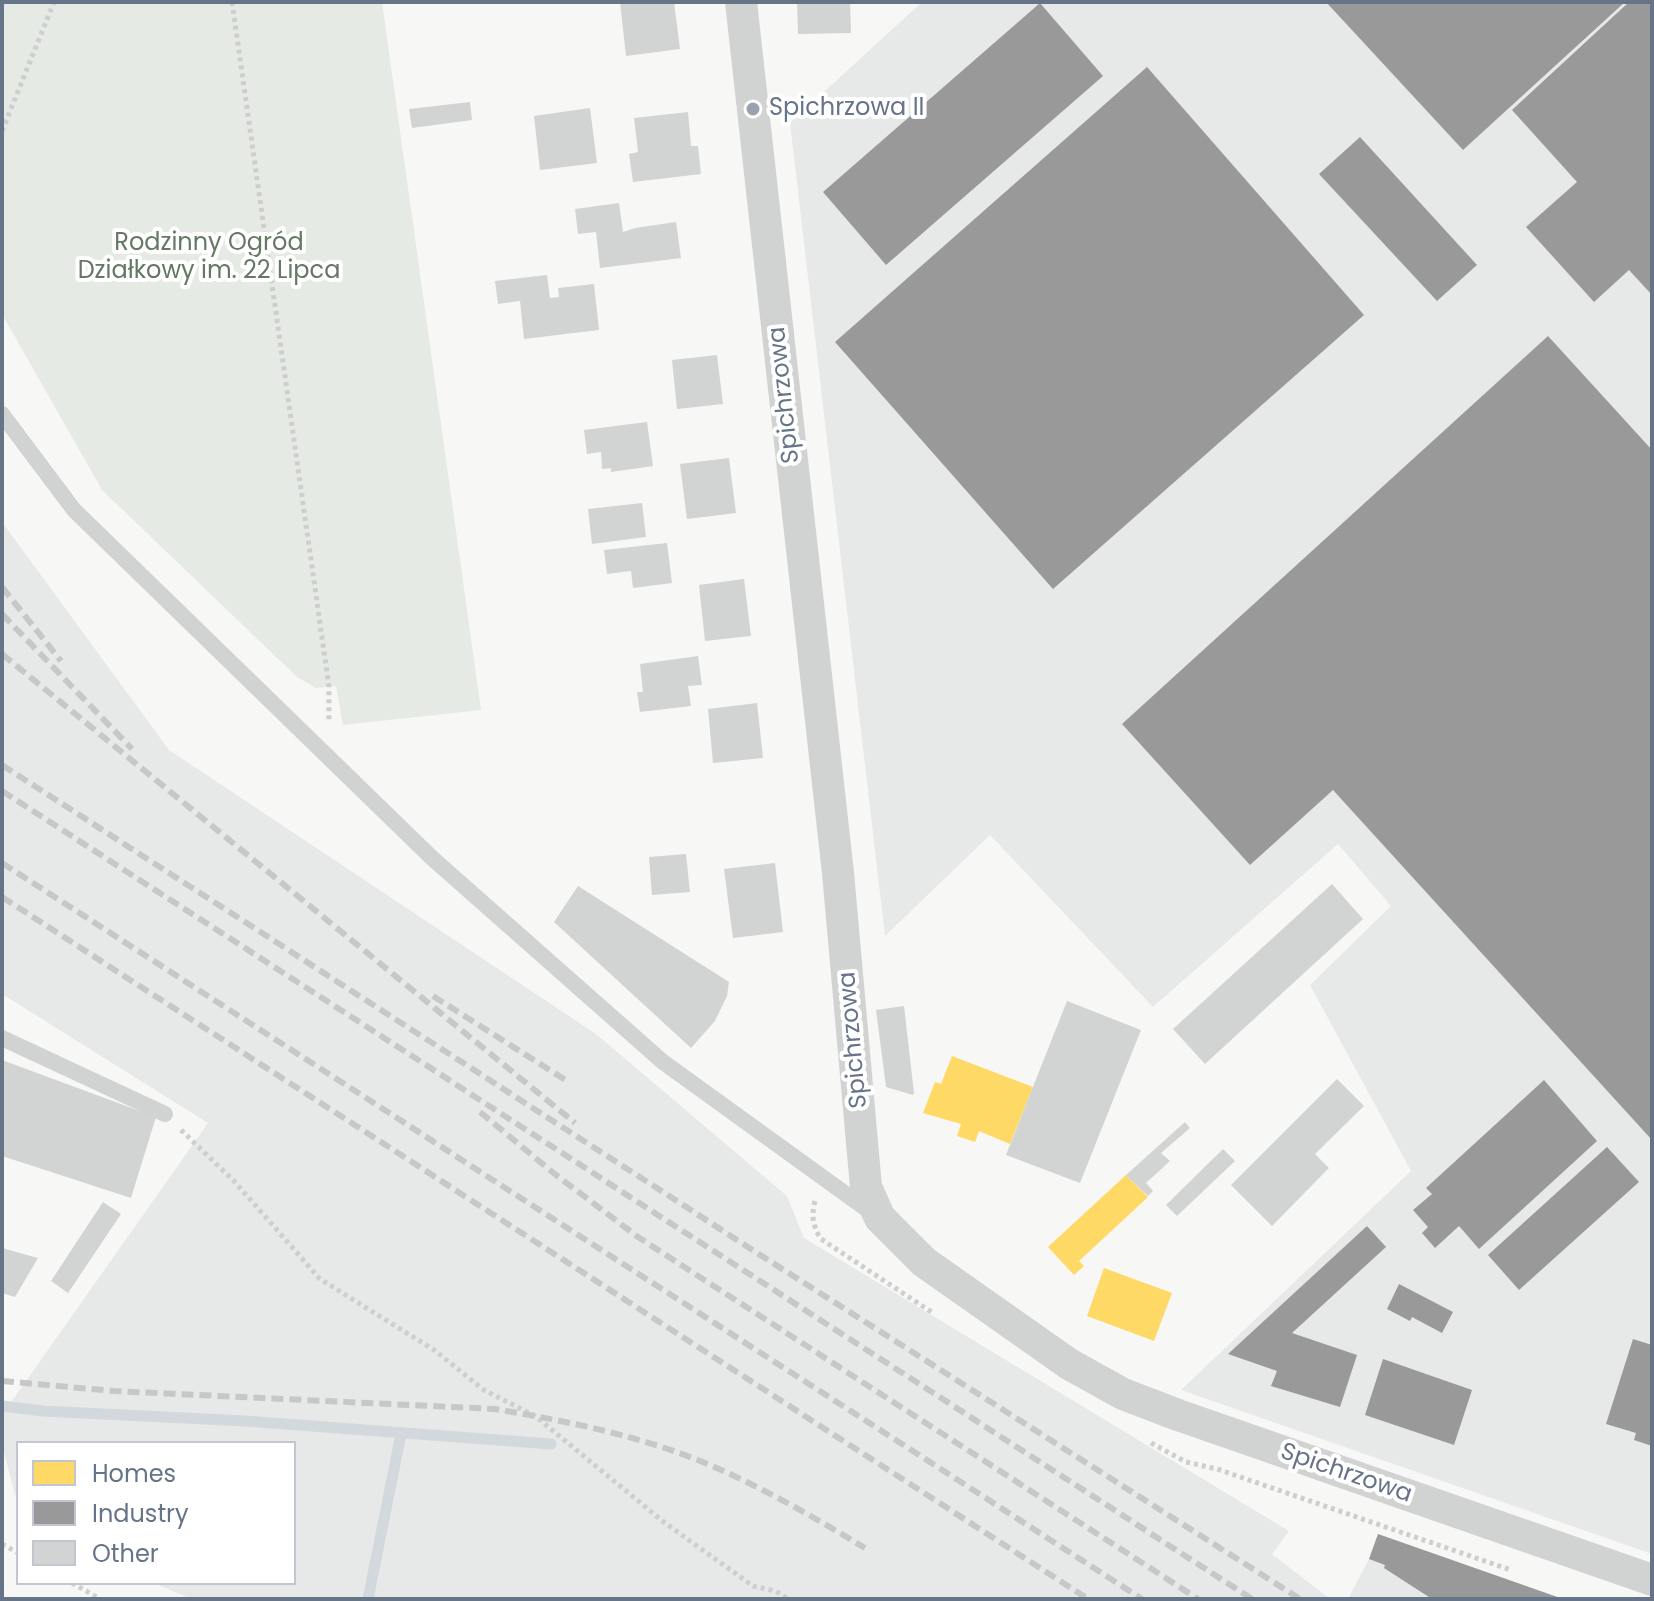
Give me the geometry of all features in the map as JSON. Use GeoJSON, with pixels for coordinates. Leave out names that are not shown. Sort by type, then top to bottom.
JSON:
{"type":"FeatureCollection","features":[{"type":"Feature","properties":{"kind":"street","name":"Spichrzowa"},"geometry":{"type":"LineString","coordinates":[[741,2],[836,857],[866,1187],[880,1218],[924,1262],[1069,1364],[1123,1394],[1652,1580]]}},
{"type":"Feature","properties":{"kind":"lane"},"geometry":{"type":"LineString","coordinates":[[2,414],[74,510],[432,858],[663,1062],[880,1218]]}},
{"type":"Feature","properties":{"kind":"lane"},"geometry":{"type":"LineString","coordinates":[[2,1038],[165,1114]]}},
{"type":"Feature","properties":{"kind":"path"},"geometry":{"type":"LineString","coordinates":[[2,131],[54,2]]}},
{"type":"Feature","properties":{"kind":"path"},"geometry":{"type":"LineString","coordinates":[[232,2],[329,687]]}},
{"type":"Feature","properties":{"kind":"path"},"geometry":{"type":"LineString","coordinates":[[165,1114],[233,1180],[320,1279],[434,1350],[484,1390],[535,1416],[665,1523],[753,1586],[775,1591],[789,1599]]}},
{"type":"Feature","properties":{"kind":"path"},"geometry":{"type":"LineString","coordinates":[[76,1585],[100,1599]]}},
{"type":"Feature","properties":{"kind":"shaded area"},"geometry":{"type":"Polygon","coordinates":[[[922,2],[1652,2],[1652,1554],[1181,1390],[1411,1171],[1310,985],[1391,906],[1338,844],[1153,1007],[990,835],[885,936],[790,123],[922,2]]]}},
{"type":"Feature","properties":{"kind":"shaded area"},"geometry":{"type":"Polygon","coordinates":[[[2,522],[169,750],[596,1034],[787,1196],[804,1238],[1289,1531],[1272,1554],[1330,1599],[191,1599],[159,1585],[296,1585],[296,1441],[16,1441],[16,1498],[2,1445],[2,1415],[208,1123],[2,994],[2,522]]]}},
{"type":"Feature","properties":{"kind":"shaded area"},"geometry":{"type":"Polygon","coordinates":[[[1378,1534],[1564,1599],[1348,1599],[1378,1534]]]}},
{"type":"Feature","properties":{"kind":"green space","name":"Rodzinny Ogród Działkowy im. 22 Lipca"},"geometry":{"type":"Polygon","coordinates":[[[2,2],[382,2],[481,710],[343,725],[336,686],[316,688],[297,677],[102,490],[2,314],[2,2]]]}},
{"type":"Feature","properties":{"kind":"building: Homes"},"geometry":{"type":"Polygon","coordinates":[[[952,1056],[1033,1087],[1010,1144],[979,1131],[975,1142],[957,1136],[961,1124],[923,1113],[935,1082],[941,1084],[952,1056]]]}},
{"type":"Feature","properties":{"kind":"building: Homes"},"geometry":{"type":"Polygon","coordinates":[[[1126,1175],[1148,1197],[1079,1261],[1084,1266],[1074,1275],[1048,1247],[1126,1175]]]}},
{"type":"Feature","properties":{"kind":"building: Homes"},"geometry":{"type":"Polygon","coordinates":[[[1104,1268],[1172,1293],[1154,1341],[1087,1316],[1104,1268]]]}},
{"type":"Feature","properties":{"kind":"building: Industry"},"geometry":{"type":"Polygon","coordinates":[[[1326,2],[1625,2],[1463,150],[1326,2]]]}},
{"type":"Feature","properties":{"kind":"building: Industry"},"geometry":{"type":"Polygon","coordinates":[[[1629,2],[1652,2],[1652,295],[1629,270],[1594,302],[1526,227],[1577,182],[1512,110],[1629,2]]]}},
{"type":"Feature","properties":{"kind":"building: Industry"},"geometry":{"type":"Polygon","coordinates":[[[1040,3],[1103,76],[886,265],[823,192],[1040,3]]]}},
{"type":"Feature","properties":{"kind":"building: Industry"},"geometry":{"type":"Polygon","coordinates":[[[1147,67],[1364,315],[1053,589],[835,342],[1147,67]]]}},
{"type":"Feature","properties":{"kind":"building: Industry"},"geometry":{"type":"Polygon","coordinates":[[[1360,137],[1477,265],[1437,301],[1319,174],[1360,137]]]}},
{"type":"Feature","properties":{"kind":"building: Industry"},"geometry":{"type":"Polygon","coordinates":[[[1548,336],[1652,450],[1652,1140],[1333,790],[1250,865],[1122,724],[1548,336]]]}},
{"type":"Feature","properties":{"kind":"building: Industry"},"geometry":{"type":"Polygon","coordinates":[[[1544,1080],[1597,1141],[1479,1249],[1459,1226],[1435,1248],[1422,1233],[1428,1227],[1413,1210],[1432,1194],[1426,1188],[1544,1080]]]}},
{"type":"Feature","properties":{"kind":"building: Industry"},"geometry":{"type":"Polygon","coordinates":[[[1607,1147],[1639,1182],[1519,1290],[1488,1255],[1607,1147]]]}},
{"type":"Feature","properties":{"kind":"building: Industry"},"geometry":{"type":"Polygon","coordinates":[[[1367,1226],[1386,1247],[1292,1333],[1357,1355],[1340,1407],[1271,1386],[1277,1371],[1228,1354],[1367,1226]]]}},
{"type":"Feature","properties":{"kind":"building: Industry"},"geometry":{"type":"Polygon","coordinates":[[[1399,1284],[1453,1312],[1442,1333],[1412,1317],[1410,1321],[1387,1309],[1399,1284]]]}},
{"type":"Feature","properties":{"kind":"building: Industry"},"geometry":{"type":"Polygon","coordinates":[[[1633,1339],[1652,1345],[1652,1446],[1634,1440],[1636,1433],[1606,1424],[1633,1339]]]}},
{"type":"Feature","properties":{"kind":"building: Industry"},"geometry":{"type":"Polygon","coordinates":[[[1383,1359],[1472,1390],[1454,1445],[1365,1415],[1383,1359]]]}},
{"type":"Feature","properties":{"kind":"building: Industry"},"geometry":{"type":"Polygon","coordinates":[[[1378,1534],[1563,1599],[1432,1599],[1384,1568],[1385,1565],[1369,1559],[1378,1534]]]}},
{"type":"Feature","properties":{"kind":"building: Other"},"geometry":{"type":"Polygon","coordinates":[[[620,2],[674,2],[680,49],[626,56],[620,2]]]}},
{"type":"Feature","properties":{"kind":"building: Other"},"geometry":{"type":"Polygon","coordinates":[[[797,2],[850,2],[851,33],[798,34],[797,2]]]}},
{"type":"Feature","properties":{"kind":"building: Other"},"geometry":{"type":"Polygon","coordinates":[[[470,102],[472,120],[412,128],[409,109],[470,102]]]}},
{"type":"Feature","properties":{"kind":"building: Other"},"geometry":{"type":"Polygon","coordinates":[[[590,108],[597,163],[540,170],[534,116],[590,108]]]}},
{"type":"Feature","properties":{"kind":"building: Other"},"geometry":{"type":"Polygon","coordinates":[[[688,112],[691,146],[698,146],[701,174],[633,182],[629,154],[638,152],[634,118],[688,112]]]}},
{"type":"Feature","properties":{"kind":"building: Other"},"geometry":{"type":"Polygon","coordinates":[[[619,203],[623,232],[676,222],[681,258],[600,268],[596,232],[578,234],[575,209],[619,203]]]}},
{"type":"Feature","properties":{"kind":"building: Other"},"geometry":{"type":"Polygon","coordinates":[[[547,275],[550,298],[559,297],[558,288],[594,284],[599,330],[524,339],[520,301],[498,304],[495,281],[547,275]]]}},
{"type":"Feature","properties":{"kind":"building: Other"},"geometry":{"type":"Polygon","coordinates":[[[717,355],[723,404],[677,409],[672,360],[717,355]]]}},
{"type":"Feature","properties":{"kind":"building: Other"},"geometry":{"type":"Polygon","coordinates":[[[647,422],[653,466],[611,472],[611,468],[602,469],[601,452],[587,454],[584,430],[647,422]]]}},
{"type":"Feature","properties":{"kind":"building: Other"},"geometry":{"type":"Polygon","coordinates":[[[729,458],[736,513],[687,519],[680,464],[729,458]]]}},
{"type":"Feature","properties":{"kind":"building: Other"},"geometry":{"type":"Polygon","coordinates":[[[642,503],[646,537],[592,544],[588,509],[642,503]]]}},
{"type":"Feature","properties":{"kind":"building: Other"},"geometry":{"type":"Polygon","coordinates":[[[667,543],[672,583],[633,588],[631,571],[607,574],[604,550],[667,543]]]}},
{"type":"Feature","properties":{"kind":"building: Other"},"geometry":{"type":"Polygon","coordinates":[[[744,579],[751,636],[705,641],[699,585],[744,579]]]}},
{"type":"Feature","properties":{"kind":"building: Other"},"geometry":{"type":"Polygon","coordinates":[[[698,656],[702,685],[688,686],[691,706],[640,712],[637,692],[643,692],[640,664],[698,656]]]}},
{"type":"Feature","properties":{"kind":"building: Other"},"geometry":{"type":"Polygon","coordinates":[[[757,703],[763,758],[713,763],[708,709],[757,703]]]}},
{"type":"Feature","properties":{"kind":"building: Other"},"geometry":{"type":"Polygon","coordinates":[[[686,854],[690,892],[652,895],[649,857],[686,854]]]}},
{"type":"Feature","properties":{"kind":"building: Other"},"geometry":{"type":"Polygon","coordinates":[[[775,863],[783,932],[733,938],[724,869],[775,863]]]}},
{"type":"Feature","properties":{"kind":"building: Other"},"geometry":{"type":"Polygon","coordinates":[[[1332,884],[1363,919],[1205,1064],[1173,1029],[1332,884]]]}},
{"type":"Feature","properties":{"kind":"building: Other"},"geometry":{"type":"Polygon","coordinates":[[[578,886],[729,982],[727,996],[715,1021],[691,1048],[554,922],[578,886]]]}},
{"type":"Feature","properties":{"kind":"building: Other"},"geometry":{"type":"Polygon","coordinates":[[[1067,1001],[1141,1030],[1080,1183],[1006,1155],[1067,1001]]]}},
{"type":"Feature","properties":{"kind":"building: Other"},"geometry":{"type":"Polygon","coordinates":[[[904,1006],[913,1095],[886,1087],[876,1010],[904,1006]]]}},
{"type":"Feature","properties":{"kind":"building: Other"},"geometry":{"type":"Polygon","coordinates":[[[2,1060],[156,1117],[131,1198],[2,1156],[2,1060]]]}},
{"type":"Feature","properties":{"kind":"building: Other"},"geometry":{"type":"Polygon","coordinates":[[[1337,1079],[1364,1106],[1315,1154],[1329,1168],[1272,1226],[1231,1185],[1337,1079]]]}},
{"type":"Feature","properties":{"kind":"building: Other"},"geometry":{"type":"Polygon","coordinates":[[[1185,1122],[1190,1128],[1161,1153],[1170,1161],[1146,1183],[1153,1191],[1148,1196],[1126,1175],[1185,1122]]]}},
{"type":"Feature","properties":{"kind":"building: Other"},"geometry":{"type":"Polygon","coordinates":[[[1223,1149],[1235,1161],[1177,1216],[1166,1205],[1223,1149]]]}},
{"type":"Feature","properties":{"kind":"building: Other"},"geometry":{"type":"Polygon","coordinates":[[[103,1202],[121,1214],[68,1293],[51,1281],[103,1202]]]}},
{"type":"Feature","properties":{"kind":"building: Other"},"geometry":{"type":"Polygon","coordinates":[[[2,1248],[38,1258],[15,1297],[2,1293],[2,1248]]]}},
{"type":"Feature","properties":{"kind":"waterway"},"geometry":{"type":"LineString","coordinates":[[2,1406],[551,1444]]}},
{"type":"Feature","properties":{"kind":"waterway"},"geometry":{"type":"LineString","coordinates":[[368,1599],[401,1434]]}},
{"type":"Feature","properties":{"kind":"railway"},"geometry":{"type":"LineString","coordinates":[[2,587],[61,661]]}},
{"type":"Feature","properties":{"kind":"railway"},"geometry":{"type":"LineString","coordinates":[[2,614],[132,749]]}},
{"type":"Feature","properties":{"kind":"railway"},"geometry":{"type":"LineString","coordinates":[[2,654],[575,1123]]}},
{"type":"Feature","properties":{"kind":"railway"},"geometry":{"type":"LineString","coordinates":[[2,765],[1300,1599]]}},
{"type":"Feature","properties":{"kind":"railway"},"geometry":{"type":"LineString","coordinates":[[2,791],[1252,1599]]}},
{"type":"Feature","properties":{"kind":"railway"},"geometry":{"type":"LineString","coordinates":[[2,863],[1142,1599]]}},
{"type":"Feature","properties":{"kind":"railway"},"geometry":{"type":"LineString","coordinates":[[2,897],[1088,1599]]}},
{"type":"Feature","properties":{"kind":"railway"},"geometry":{"type":"LineString","coordinates":[[433,996],[567,1081]]}},
{"type":"Feature","properties":{"kind":"railway"},"geometry":{"type":"LineString","coordinates":[[480,1112],[638,1237],[1198,1599]]}},
{"type":"Feature","properties":{"kind":"railway"},"geometry":{"type":"LineString","coordinates":[[2,1381],[114,1391],[495,1409],[539,1417],[625,1436],[719,1469],[769,1493],[865,1548]]}},
{"type":"Feature","properties":{"kind":"place","name":"Spichrzowa II"},"geometry":{"type":"Point","coordinates":[753,109]}}]}
